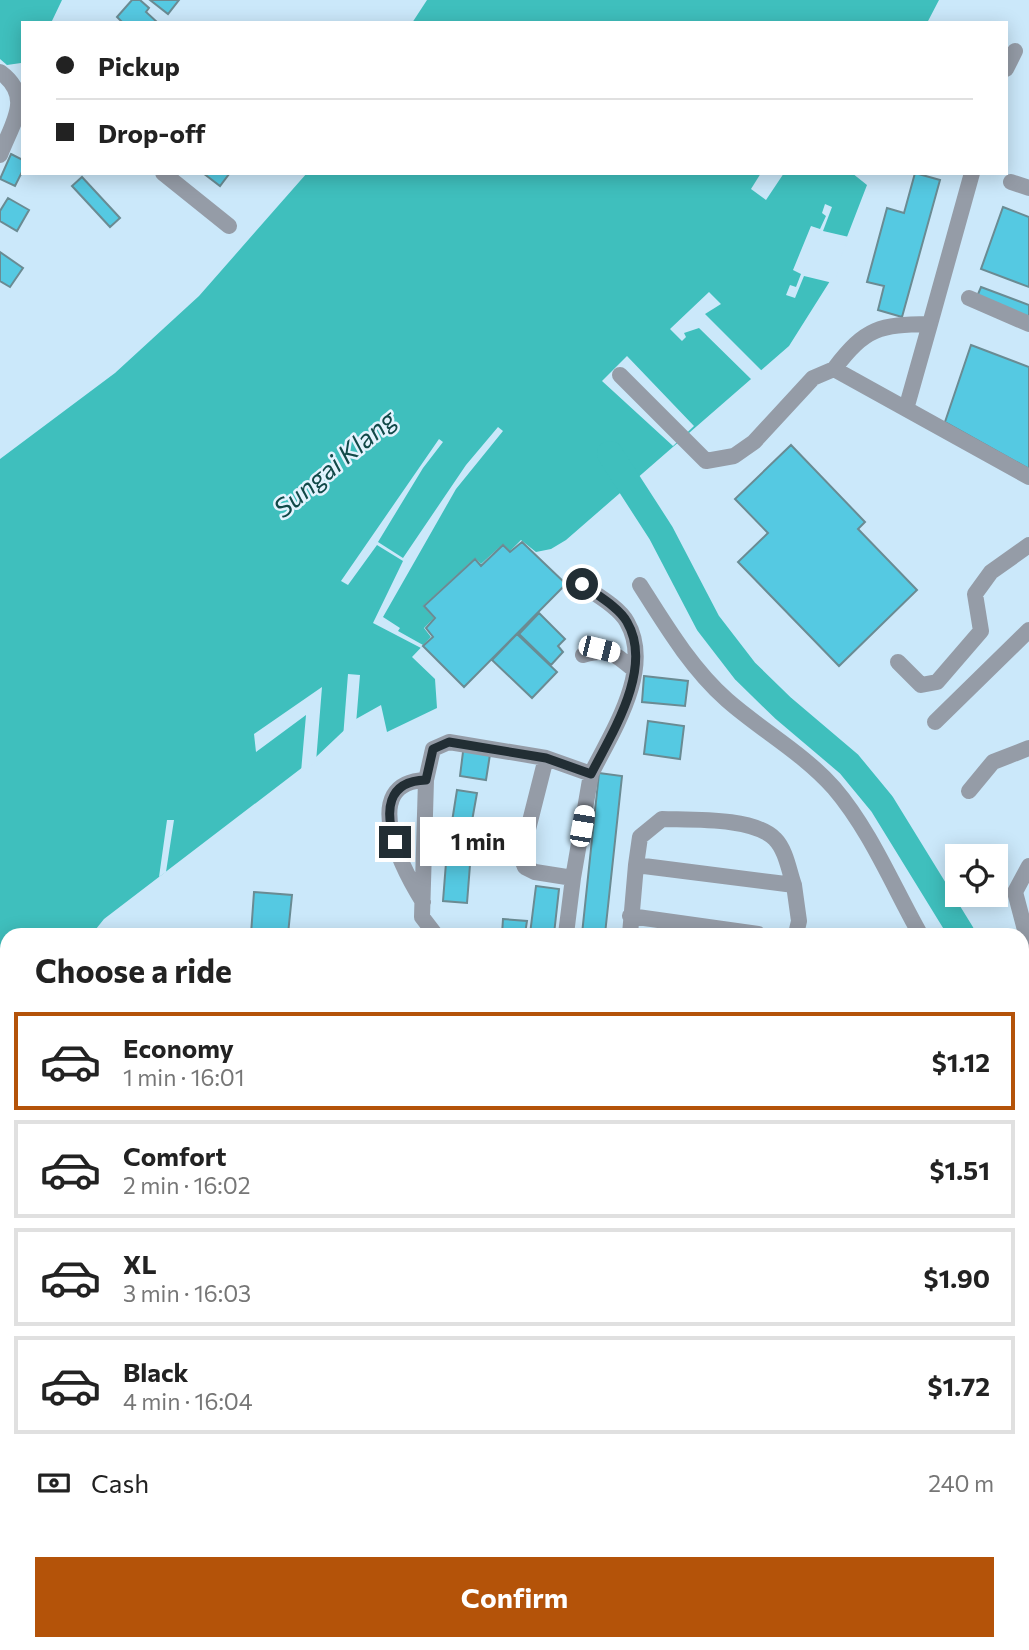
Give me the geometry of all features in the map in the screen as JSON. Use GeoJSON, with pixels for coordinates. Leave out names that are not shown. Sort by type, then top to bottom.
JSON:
{"type":"FeatureCollection","features":[{"type":"Feature","properties":{"kind":"street"},"geometry":{"type":"LineString","coordinates":[[1008,65],[1015,51]]}},
{"type":"Feature","properties":{"kind":"street"},"geometry":{"type":"LineString","coordinates":[[0,72],[10,79],[21,98],[0,155]]}},
{"type":"Feature","properties":{"kind":"street"},"geometry":{"type":"LineString","coordinates":[[165,175],[229,226]]}},
{"type":"Feature","properties":{"kind":"street"},"geometry":{"type":"LineString","coordinates":[[906,408],[971,175]]}},
{"type":"Feature","properties":{"kind":"street"},"geometry":{"type":"LineString","coordinates":[[1011,182],[1029,188]]}},
{"type":"Feature","properties":{"kind":"street"},"geometry":{"type":"LineString","coordinates":[[970,298],[1029,324]]}},
{"type":"Feature","properties":{"kind":"street"},"geometry":{"type":"LineString","coordinates":[[620,375],[706,461],[734,456],[754,442],[813,378],[834,369],[855,341],[889,325],[930,324]]}},
{"type":"Feature","properties":{"kind":"street"},"geometry":{"type":"LineString","coordinates":[[834,369],[1029,477]]}},
{"type":"Feature","properties":{"kind":"street"},"geometry":{"type":"LineString","coordinates":[[898,662],[921,685],[937,682],[981,631],[975,594],[991,572],[1027,550]]}},
{"type":"Feature","properties":{"kind":"street"},"geometry":{"type":"LineString","coordinates":[[567,928],[591,774],[629,698],[633,669],[634,642],[626,620],[582,584]]}},
{"type":"Feature","properties":{"kind":"street"},"geometry":{"type":"LineString","coordinates":[[640,585],[681,649],[718,690],[801,757],[834,788],[865,832],[917,928]]}},
{"type":"Feature","properties":{"kind":"street"},"geometry":{"type":"LineString","coordinates":[[935,722],[1029,630]]}},
{"type":"Feature","properties":{"kind":"street"},"geometry":{"type":"LineString","coordinates":[[583,655],[599,649],[615,654],[633,669]]}},
{"type":"Feature","properties":{"kind":"street"},"geometry":{"type":"LineString","coordinates":[[428,928],[422,917],[426,780],[433,749],[449,742],[546,758],[591,774]]}},
{"type":"Feature","properties":{"kind":"street"},"geometry":{"type":"LineString","coordinates":[[969,790],[993,762],[1029,748]]}},
{"type":"Feature","properties":{"kind":"street"},"geometry":{"type":"LineString","coordinates":[[546,758],[521,857],[525,867],[535,872],[573,878]]}},
{"type":"Feature","properties":{"kind":"street"},"geometry":{"type":"LineString","coordinates":[[423,902],[407,876],[387,818],[393,797],[403,786],[411,781],[426,780]]}},
{"type":"Feature","properties":{"kind":"street"},"geometry":{"type":"LineString","coordinates":[[630,928],[640,837],[662,819],[720,821],[765,831],[776,839],[794,885],[799,921],[797,928]]}},
{"type":"Feature","properties":{"kind":"street"},"geometry":{"type":"LineString","coordinates":[[636,865],[794,885]]}},
{"type":"Feature","properties":{"kind":"street"},"geometry":{"type":"LineString","coordinates":[[1025,928],[1015,892],[1029,866]]}},
{"type":"Feature","properties":{"kind":"street"},"geometry":{"type":"LineString","coordinates":[[630,916],[715,928]]}},
{"type":"Feature","properties":{"kind":"water"},"geometry":{"type":"Polygon","coordinates":[[[0,0],[62,0],[52,21],[21,21],[21,63],[7,65],[0,59],[0,0]]]}},
{"type":"Feature","properties":{"kind":"water"},"geometry":{"type":"Polygon","coordinates":[[[427,0],[939,0],[928,21],[413,21],[427,0]]]}},
{"type":"Feature","properties":{"kind":"water","name":"Sungai Klang"},"geometry":{"type":"Polygon","coordinates":[[[305,175],[854,175],[867,185],[830,281],[789,346],[566,540],[551,549],[536,552],[521,540],[510,551],[503,544],[481,564],[475,558],[423,606],[434,618],[424,628],[431,637],[412,657],[435,679],[437,708],[387,732],[381,705],[356,719],[316,757],[104,919],[97,928],[0,928],[0,459],[115,373],[199,296],[305,175]]]}},
{"type":"Feature","properties":{"kind":"pier"},"geometry":{"type":"Polygon","coordinates":[[[760,175],[783,175],[766,200],[751,189],[760,175]]]}},
{"type":"Feature","properties":{"kind":"pier"},"geometry":{"type":"Polygon","coordinates":[[[825,204],[832,207],[823,231],[849,237],[838,263],[841,266],[833,283],[804,276],[795,298],[786,295],[790,285],[796,287],[801,274],[793,270],[811,226],[820,229],[826,216],[822,213],[825,204]]]}},
{"type":"Feature","properties":{"kind":"pier"},"geometry":{"type":"Polygon","coordinates":[[[709,292],[721,304],[705,314],[762,371],[752,380],[699,328],[684,333],[686,337],[682,341],[670,329],[709,292]]]}},
{"type":"Feature","properties":{"kind":"pier"},"geometry":{"type":"Polygon","coordinates":[[[627,356],[694,426],[673,446],[602,381],[627,356]]]}},
{"type":"Feature","properties":{"kind":"pier"},"geometry":{"type":"Polygon","coordinates":[[[498,427],[503,431],[456,489],[383,617],[400,628],[398,631],[423,645],[421,648],[373,623],[403,561],[377,545],[348,585],[341,581],[439,439],[443,442],[423,468],[378,542],[403,558],[466,465],[498,427]]]}},
{"type":"Feature","properties":{"kind":"pier"},"geometry":{"type":"Polygon","coordinates":[[[348,674],[360,675],[356,724],[343,738],[348,674]]]}},
{"type":"Feature","properties":{"kind":"pier"},"geometry":{"type":"Polygon","coordinates":[[[322,687],[316,762],[301,772],[306,715],[256,752],[254,734],[322,687]]]}},
{"type":"Feature","properties":{"kind":"pier"},"geometry":{"type":"Polygon","coordinates":[[[167,820],[174,820],[166,872],[159,877],[167,820]]]}},
{"type":"Feature","properties":{"kind":"building"},"geometry":{"type":"Polygon","coordinates":[[[132,0],[140,0],[149,8],[146,12],[156,21],[121,21],[117,17],[132,0]]]}},
{"type":"Feature","properties":{"kind":"building"},"geometry":{"type":"Polygon","coordinates":[[[150,0],[179,0],[168,14],[150,0]]]}},
{"type":"Feature","properties":{"kind":"building"},"geometry":{"type":"Polygon","coordinates":[[[11,154],[21,159],[21,174],[15,186],[0,179],[11,154]]]}},
{"type":"Feature","properties":{"kind":"building"},"geometry":{"type":"Polygon","coordinates":[[[206,175],[228,175],[220,186],[206,175]]]}},
{"type":"Feature","properties":{"kind":"building"},"geometry":{"type":"Polygon","coordinates":[[[914,175],[940,180],[902,317],[878,310],[884,286],[867,282],[887,208],[904,213],[914,175]]]}},
{"type":"Feature","properties":{"kind":"building"},"geometry":{"type":"Polygon","coordinates":[[[82,177],[120,218],[110,227],[72,186],[82,177]]]}},
{"type":"Feature","properties":{"kind":"building"},"geometry":{"type":"Polygon","coordinates":[[[8,198],[29,210],[17,231],[0,221],[0,211],[8,198]]]}},
{"type":"Feature","properties":{"kind":"building"},"geometry":{"type":"Polygon","coordinates":[[[1003,207],[1029,217],[1029,287],[981,269],[1003,207]]]}},
{"type":"Feature","properties":{"kind":"building"},"geometry":{"type":"Polygon","coordinates":[[[0,252],[23,268],[10,287],[0,281],[0,252]]]}},
{"type":"Feature","properties":{"kind":"building"},"geometry":{"type":"Polygon","coordinates":[[[981,287],[1029,305],[1029,327],[973,306],[981,287]]]}},
{"type":"Feature","properties":{"kind":"building"},"geometry":{"type":"Polygon","coordinates":[[[971,345],[1029,367],[1029,469],[945,422],[971,345]]]}},
{"type":"Feature","properties":{"kind":"building"},"geometry":{"type":"Polygon","coordinates":[[[791,445],[865,522],[858,529],[917,590],[839,666],[738,562],[768,533],[735,499],[791,445]]]}},
{"type":"Feature","properties":{"kind":"building"},"geometry":{"type":"Polygon","coordinates":[[[522,542],[566,584],[464,687],[423,646],[433,637],[426,628],[435,618],[424,606],[475,559],[481,566],[503,545],[510,552],[522,542]]]}},
{"type":"Feature","properties":{"kind":"building"},"geometry":{"type":"Polygon","coordinates":[[[539,613],[565,639],[558,646],[563,652],[551,665],[519,634],[539,613]]]}},
{"type":"Feature","properties":{"kind":"building"},"geometry":{"type":"Polygon","coordinates":[[[517,634],[557,672],[532,698],[492,660],[517,634]]]}},
{"type":"Feature","properties":{"kind":"building"},"geometry":{"type":"Polygon","coordinates":[[[644,676],[688,681],[685,706],[642,702],[644,676]]]}},
{"type":"Feature","properties":{"kind":"building"},"geometry":{"type":"Polygon","coordinates":[[[648,721],[684,726],[680,759],[644,754],[648,721]]]}},
{"type":"Feature","properties":{"kind":"building"},"geometry":{"type":"Polygon","coordinates":[[[464,744],[491,748],[486,780],[460,776],[464,744]]]}},
{"type":"Feature","properties":{"kind":"building"},"geometry":{"type":"Polygon","coordinates":[[[599,773],[622,776],[606,928],[583,928],[599,773]]]}},
{"type":"Feature","properties":{"kind":"building"},"geometry":{"type":"Polygon","coordinates":[[[457,790],[477,793],[470,832],[451,828],[457,790]]]}},
{"type":"Feature","properties":{"kind":"building"},"geometry":{"type":"Polygon","coordinates":[[[447,850],[471,852],[467,903],[443,901],[447,850]]]}},
{"type":"Feature","properties":{"kind":"building"},"geometry":{"type":"Polygon","coordinates":[[[536,886],[559,889],[555,928],[531,928],[536,886]]]}},
{"type":"Feature","properties":{"kind":"building"},"geometry":{"type":"Polygon","coordinates":[[[254,892],[292,895],[289,928],[251,928],[254,892]]]}},
{"type":"Feature","properties":{"kind":"building"},"geometry":{"type":"Polygon","coordinates":[[[503,919],[527,921],[526,928],[502,928],[503,919]]]}},
{"type":"Feature","properties":{"kind":"waterway"},"geometry":{"type":"LineString","coordinates":[[610,454],[661,533],[708,623],[745,671],[783,708],[849,764],[882,804],[958,928]]}},
{"type":"Feature","properties":{"kind":"route"},"geometry":{"type":"LineString","coordinates":[[395,842],[387,818],[393,797],[411,781],[426,780],[433,749],[449,742],[546,758],[591,774],[629,698],[634,642],[626,620],[582,584]]}}]}
